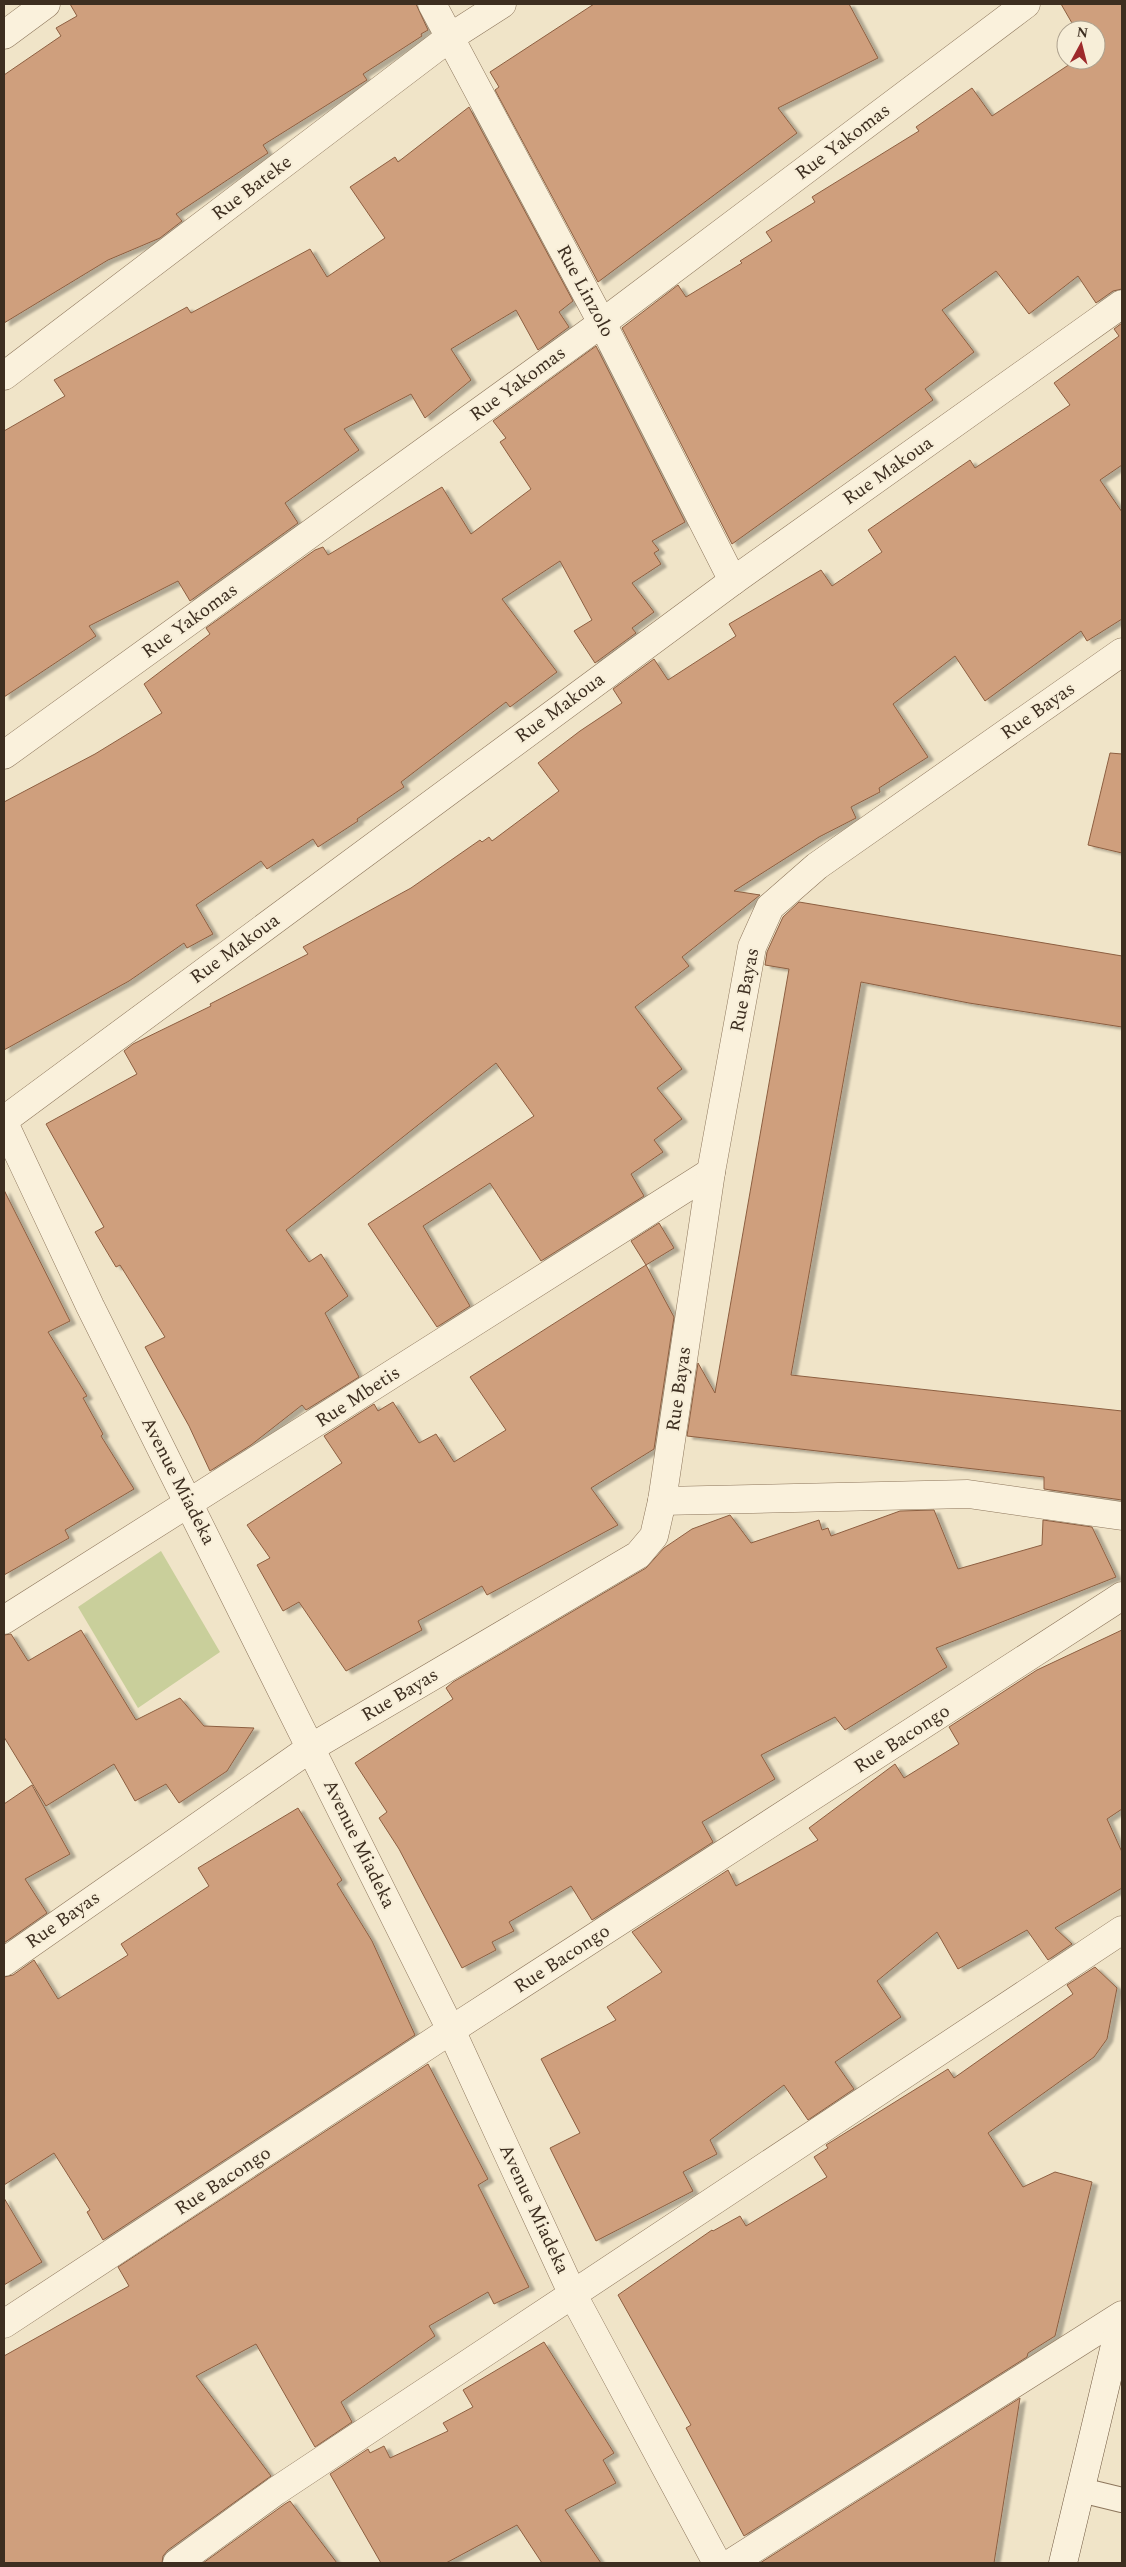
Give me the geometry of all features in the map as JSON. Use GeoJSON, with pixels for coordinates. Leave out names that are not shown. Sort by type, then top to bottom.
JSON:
{"type":"FeatureCollection","features":[{"type":"Feature","properties":{"kind":"street"},"geometry":{"type":"LineString","coordinates":[[4,35],[46,4]]}},
{"type":"Feature","properties":{"kind":"street","name":"Rue Linzolo"},"geometry":{"type":"LineString","coordinates":[[432,4],[602,323],[733,581]]}},
{"type":"Feature","properties":{"kind":"street","name":"Rue Bateke"},"geometry":{"type":"LineString","coordinates":[[4,376],[449,38],[502,4]]}},
{"type":"Feature","properties":{"kind":"street","name":"Rue Yakomas"},"geometry":{"type":"LineString","coordinates":[[4,755],[602,323],[1026,4]]}},
{"type":"Feature","properties":{"kind":"street","name":"Rue Makoua"},"geometry":{"type":"LineString","coordinates":[[4,1121],[733,581],[1122,304]]}},
{"type":"Feature","properties":{"kind":"street","name":"Rue Bayas"},"geometry":{"type":"LineString","coordinates":[[4,1962],[312,1747],[638,1555],[654,1536],[662,1501],[711,1172],[752,947],[770,907],[817,866],[1122,652]]}},
{"type":"Feature","properties":{"kind":"street","name":"Avenue Miadeka"},"geometry":{"type":"LineString","coordinates":[[4,1121],[90,1306],[312,1747],[451,2030],[573,2295],[717,2563]]}},
{"type":"Feature","properties":{"kind":"street","name":"Rue Mbetis"},"geometry":{"type":"LineString","coordinates":[[4,1620],[190,1504],[711,1172]]}},
{"type":"Feature","properties":{"kind":"street"},"geometry":{"type":"LineString","coordinates":[[662,1501],[968,1494],[1122,1516]]}},
{"type":"Feature","properties":{"kind":"street","name":"Rue Bacongo"},"geometry":{"type":"LineString","coordinates":[[4,2324],[451,2030],[1122,1596]]}},
{"type":"Feature","properties":{"kind":"street"},"geometry":{"type":"LineString","coordinates":[[176,2563],[276,2491],[1122,1930]]}},
{"type":"Feature","properties":{"kind":"street"},"geometry":{"type":"LineString","coordinates":[[1063,2563],[1122,2316]]}},
{"type":"Feature","properties":{"kind":"street"},"geometry":{"type":"LineString","coordinates":[[731,2563],[1122,2316]]}},
{"type":"Feature","properties":{"kind":"lane"},"geometry":{"type":"LineString","coordinates":[[1081,2490],[1122,2500]]}},
{"type":"Feature","properties":{"kind":"green space"},"geometry":{"type":"Polygon","coordinates":[[[161,1551],[220,1652],[138,1708],[78,1607],[161,1551]]]}},
{"type":"Feature","properties":{"kind":"building"},"geometry":{"type":"Polygon","coordinates":[[[70,4],[416,4],[428,30],[421,34],[422,36],[363,74],[367,80],[263,145],[268,153],[176,214],[182,221],[160,238],[108,260],[4,323],[4,75],[61,36],[56,28],[77,16],[70,4]]]}},
{"type":"Feature","properties":{"kind":"building"},"geometry":{"type":"Polygon","coordinates":[[[594,4],[849,4],[878,58],[778,108],[797,133],[598,282],[495,90],[499,87],[490,72],[594,4]]]}},
{"type":"Feature","properties":{"kind":"building"},"geometry":{"type":"Polygon","coordinates":[[[1061,4],[1122,4],[1122,289],[1113,291],[1096,303],[1078,276],[1029,314],[996,271],[942,310],[974,352],[925,389],[933,400],[732,544],[622,328],[678,285],[686,297],[742,263],[740,261],[772,241],[766,232],[815,202],[812,197],[919,131],[916,127],[972,88],[992,116],[1061,70],[1106,70],[1106,20],[1070,20],[1061,4]]]}},
{"type":"Feature","properties":{"kind":"building"},"geometry":{"type":"Polygon","coordinates":[[[469,107],[573,301],[559,312],[569,327],[538,350],[516,310],[451,349],[471,380],[425,418],[411,394],[344,429],[359,450],[285,503],[298,523],[190,601],[178,581],[89,626],[96,636],[4,697],[4,431],[65,396],[54,380],[187,307],[191,313],[310,249],[327,277],[385,238],[350,187],[395,157],[398,162],[469,107]]]}},
{"type":"Feature","properties":{"kind":"building"},"geometry":{"type":"Polygon","coordinates":[[[1122,323],[1122,465],[1100,480],[1122,512],[1122,619],[1087,641],[1081,631],[985,701],[955,656],[893,704],[928,757],[879,788],[880,792],[851,807],[856,818],[819,837],[734,891],[760,895],[682,957],[689,966],[635,1007],[682,1069],[657,1088],[682,1119],[654,1140],[663,1152],[631,1174],[644,1196],[541,1261],[490,1183],[423,1226],[470,1306],[437,1327],[368,1224],[534,1116],[496,1063],[286,1230],[309,1262],[321,1254],[348,1296],[325,1313],[359,1377],[306,1410],[302,1405],[251,1445],[210,1471],[189,1426],[145,1347],[165,1337],[120,1265],[116,1267],[95,1232],[104,1227],[46,1124],[137,1074],[124,1051],[133,1044],[211,1006],[210,1004],[308,954],[303,947],[411,888],[480,840],[482,842],[489,837],[492,841],[559,791],[538,763],[580,731],[622,703],[613,689],[654,659],[668,680],[736,636],[729,624],[821,570],[832,586],[882,552],[868,530],[970,460],[975,468],[1070,405],[1054,383],[1119,336],[1114,329],[1122,323]]]}},
{"type":"Feature","properties":{"kind":"building"},"geometry":{"type":"Polygon","coordinates":[[[596,346],[685,522],[652,541],[659,550],[654,553],[661,564],[632,583],[654,612],[632,628],[636,633],[595,663],[574,631],[592,620],[560,561],[502,599],[557,672],[510,707],[506,702],[401,782],[404,787],[357,819],[358,821],[318,847],[313,839],[267,869],[261,861],[196,905],[213,934],[187,948],[184,943],[129,981],[4,1050],[4,802],[95,754],[162,713],[144,684],[210,634],[206,628],[315,550],[323,547],[328,555],[442,487],[471,534],[531,489],[500,442],[506,438],[493,421],[596,346]]]}},
{"type":"Feature","properties":{"kind":"building"},"geometry":{"type":"Polygon","coordinates":[[[1110,753],[1122,754],[1122,853],[1088,845],[1110,753]]]}},
{"type":"Feature","properties":{"kind":"building"},"geometry":{"type":"Polygon","coordinates":[[[799,902],[1122,956],[1122,1027],[969,1003],[861,982],[791,1375],[1122,1411],[1122,1500],[1044,1489],[1044,1477],[687,1436],[698,1363],[715,1393],[789,969],[765,965],[767,952],[783,917],[799,902]]]}},
{"type":"Feature","properties":{"kind":"building"},"geometry":{"type":"Polygon","coordinates":[[[4,1190],[70,1321],[48,1332],[87,1396],[83,1398],[103,1434],[101,1436],[134,1489],[65,1530],[69,1538],[4,1575],[4,1190]]]}},
{"type":"Feature","properties":{"kind":"building"},"geometry":{"type":"Polygon","coordinates":[[[659,1223],[674,1248],[646,1265],[631,1241],[659,1223]]]}},
{"type":"Feature","properties":{"kind":"building"},"geometry":{"type":"Polygon","coordinates":[[[646,1265],[674,1317],[654,1449],[591,1488],[618,1525],[487,1595],[482,1586],[418,1621],[422,1630],[346,1671],[299,1602],[283,1611],[257,1565],[270,1558],[247,1525],[342,1463],[324,1436],[374,1404],[378,1411],[393,1402],[419,1443],[436,1434],[454,1462],[506,1430],[470,1377],[646,1265]]]}},
{"type":"Feature","properties":{"kind":"building"},"geometry":{"type":"Polygon","coordinates":[[[934,1510],[958,1569],[1042,1545],[1043,1520],[1092,1527],[1116,1577],[936,1648],[947,1667],[845,1730],[835,1717],[761,1755],[775,1779],[702,1822],[713,1842],[592,1920],[571,1886],[509,1922],[514,1931],[492,1942],[496,1950],[462,1968],[399,1849],[379,1818],[387,1812],[355,1763],[453,1699],[446,1688],[453,1682],[646,1568],[664,1548],[692,1529],[730,1515],[751,1543],[819,1520],[822,1530],[828,1528],[831,1536],[900,1511],[934,1510]]]}},
{"type":"Feature","properties":{"kind":"building"},"geometry":{"type":"Polygon","coordinates":[[[81,1630],[136,1720],[180,1698],[204,1726],[254,1728],[227,1771],[179,1803],[166,1784],[135,1801],[114,1764],[46,1806],[4,1737],[4,1635],[11,1634],[28,1661],[81,1630]]]}},
{"type":"Feature","properties":{"kind":"building"},"geometry":{"type":"Polygon","coordinates":[[[1122,1630],[1122,1809],[1107,1819],[1122,1852],[1122,1888],[1055,1928],[1072,1944],[1048,1960],[1027,1930],[958,1969],[937,1932],[877,1981],[901,2017],[835,2062],[854,2089],[808,2120],[784,2085],[710,2140],[717,2154],[683,2172],[693,2191],[596,2241],[550,2148],[580,2133],[541,2059],[616,2020],[607,2007],[662,1972],[632,1932],[728,1870],[736,1886],[818,1840],[809,1828],[895,1764],[904,1778],[959,1744],[949,1727],[1037,1670],[1122,1630]]]}},
{"type":"Feature","properties":{"kind":"building"},"geometry":{"type":"Polygon","coordinates":[[[32,1785],[70,1854],[25,1879],[47,1913],[4,1943],[4,1804],[32,1785]]]}},
{"type":"Feature","properties":{"kind":"building"},"geometry":{"type":"Polygon","coordinates":[[[298,1808],[342,1880],[337,1884],[372,1941],[415,2035],[103,2240],[87,2212],[90,2210],[54,2153],[4,2185],[4,1977],[13,1975],[34,1960],[58,1999],[128,1955],[121,1944],[209,1886],[198,1868],[298,1808]]]}},
{"type":"Feature","properties":{"kind":"building"},"geometry":{"type":"Polygon","coordinates":[[[1095,1967],[1117,1988],[1107,2039],[1094,2057],[988,2133],[1023,2187],[1055,2172],[1092,2182],[1055,2336],[1028,2353],[1027,2357],[744,2536],[686,2428],[691,2425],[618,2295],[712,2230],[740,2216],[746,2226],[827,2177],[814,2157],[828,2148],[826,2145],[948,2069],[954,2078],[1073,1994],[1067,1985],[1095,1967]]]}},
{"type":"Feature","properties":{"kind":"building"},"geometry":{"type":"Polygon","coordinates":[[[428,2064],[488,2179],[478,2185],[529,2287],[494,2304],[488,2292],[429,2326],[435,2336],[341,2402],[352,2422],[315,2447],[256,2344],[196,2376],[271,2476],[168,2550],[163,2556],[162,2563],[4,2563],[4,2356],[129,2286],[118,2267],[428,2064]]]}},
{"type":"Feature","properties":{"kind":"building"},"geometry":{"type":"Polygon","coordinates":[[[4,2198],[42,2262],[4,2285],[4,2198]]]}},
{"type":"Feature","properties":{"kind":"building"},"geometry":{"type":"Polygon","coordinates":[[[544,2342],[614,2453],[603,2460],[616,2483],[565,2510],[601,2563],[542,2563],[517,2525],[446,2563],[381,2563],[330,2474],[368,2449],[370,2453],[384,2446],[390,2458],[448,2431],[443,2423],[473,2407],[463,2390],[544,2342]]]}},
{"type":"Feature","properties":{"kind":"building"},"geometry":{"type":"Polygon","coordinates":[[[1020,2398],[994,2563],[760,2563],[1020,2398]]]}},
{"type":"Feature","properties":{"kind":"building"},"geometry":{"type":"Polygon","coordinates":[[[290,2501],[337,2563],[203,2563],[285,2504],[290,2501]]]}}]}
